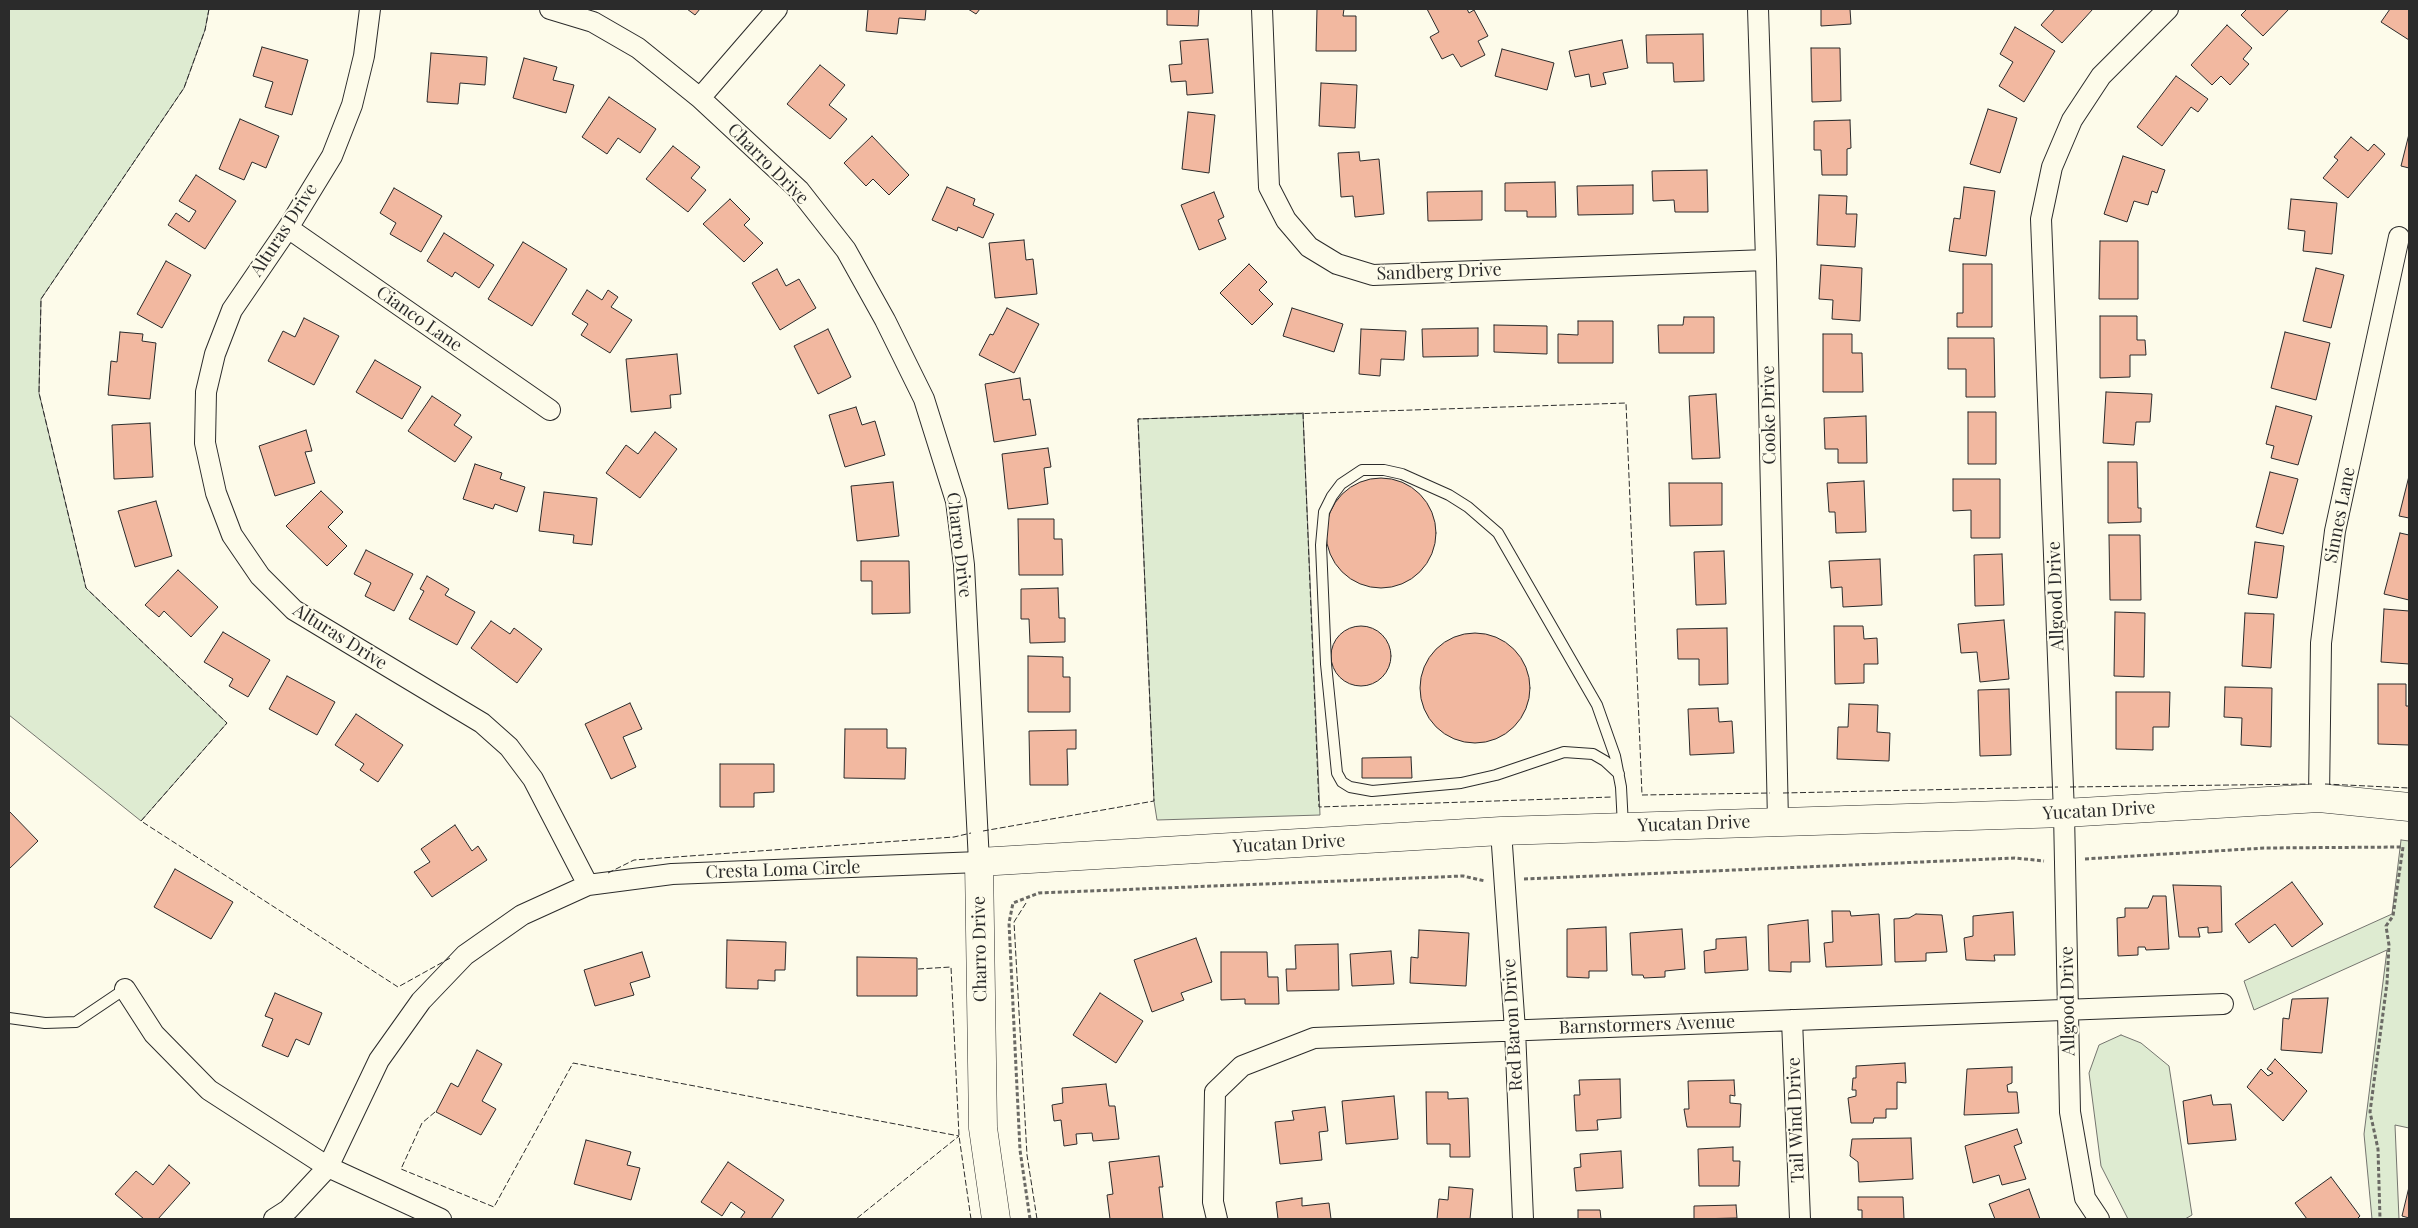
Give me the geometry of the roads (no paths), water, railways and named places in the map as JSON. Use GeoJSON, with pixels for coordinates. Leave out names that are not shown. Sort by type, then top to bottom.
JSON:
{"type":"FeatureCollection","features":[{"type":"Feature","properties":{"kind":"street","name":"Alturas Drive"},"geometry":{"type":"LineString","coordinates":[[370,9],[364,56],[352,105],[332,156],[288,228],[232,310],[215,354],[206,392],[205,443],[216,493],[232,535],[260,576],[294,610],[482,723],[509,747],[534,779],[588,885]]}},
{"type":"Feature","properties":{"kind":"street","name":"Charro Drive"},"geometry":{"type":"LineString","coordinates":[[550,9],[593,22],[638,48],[700,98],[799,190],[846,250],[885,320],[924,399],[956,501],[964,565],[979,862],[983,1128],[996,1219]]}},
{"type":"Feature","properties":{"kind":"street"},"geometry":{"type":"LineString","coordinates":[[700,98],[777,9]]}},
{"type":"Feature","properties":{"kind":"street","name":"Sandberg Drive"},"geometry":{"type":"LineString","coordinates":[[1262,9],[1270,187],[1286,220],[1308,247],[1337,264],[1373,275],[1766,260]]}},
{"type":"Feature","properties":{"kind":"street","name":"Cooke Drive"},"geometry":{"type":"LineString","coordinates":[[1758,9],[1766,260],[1778,821]]}},
{"type":"Feature","properties":{"kind":"street","name":"Allgood Drive"},"geometry":{"type":"LineString","coordinates":[[2099,1219],[2084,1198],[2070,1112],[2064,813],[2041,219],[2052,168],[2072,120],[2101,76],[2168,9]]}},
{"type":"Feature","properties":{"kind":"street","name":"Cianco Lane"},"geometry":{"type":"LineString","coordinates":[[288,228],[550,410]]}},
{"type":"Feature","properties":{"kind":"street","name":"Sinnes Lane"},"geometry":{"type":"LineString","coordinates":[[2318,798],[2321,643],[2334,531],[2399,237]]}},
{"type":"Feature","properties":{"kind":"street","name":"Yucatan Drive"},"geometry":{"type":"LineString","coordinates":[[979,862],[1501,831],[2064,813],[2318,798],[2409,807]]}},
{"type":"Feature","properties":{"kind":"street","name":"Red Baron Drive"},"geometry":{"type":"LineString","coordinates":[[1501,831],[1515,1030],[1523,1219]]}},
{"type":"Feature","properties":{"kind":"street","name":"Cresta Loma Circle"},"geometry":{"type":"LineString","coordinates":[[274,1219],[288,1210],[328,1166],[379,1060],[420,1001],[466,955],[522,916],[588,885],[672,874],[979,862]]}},
{"type":"Feature","properties":{"kind":"street"},"geometry":{"type":"LineString","coordinates":[[125,989],[154,1034],[209,1090],[328,1166],[441,1219]]}},
{"type":"Feature","properties":{"kind":"street","name":"Barnstormers Avenue"},"geometry":{"type":"LineString","coordinates":[[1217,1219],[1213,1202],[1215,1092],[1242,1066],[1314,1038],[2222,1004]]}},
{"type":"Feature","properties":{"kind":"street","name":"Tail Wind Drive"},"geometry":{"type":"LineString","coordinates":[[1792,1020],[1800,1219]]}},
{"type":"Feature","properties":{"kind":"lane"},"geometry":{"type":"LineString","coordinates":[[1619,774],[1605,760],[1592,754],[1564,752],[1496,775],[1461,783],[1372,791],[1350,787],[1342,782],[1336,773],[1326,664],[1321,544],[1324,512],[1340,484],[1362,470],[1384,470],[1402,474],[1449,495],[1468,507],[1498,533],[1597,705],[1615,756],[1619,774],[1623,827]]}},
{"type":"Feature","properties":{"kind":"lane"},"geometry":{"type":"LineString","coordinates":[[9,1018],[45,1023],[76,1022],[125,989]]}}]}
